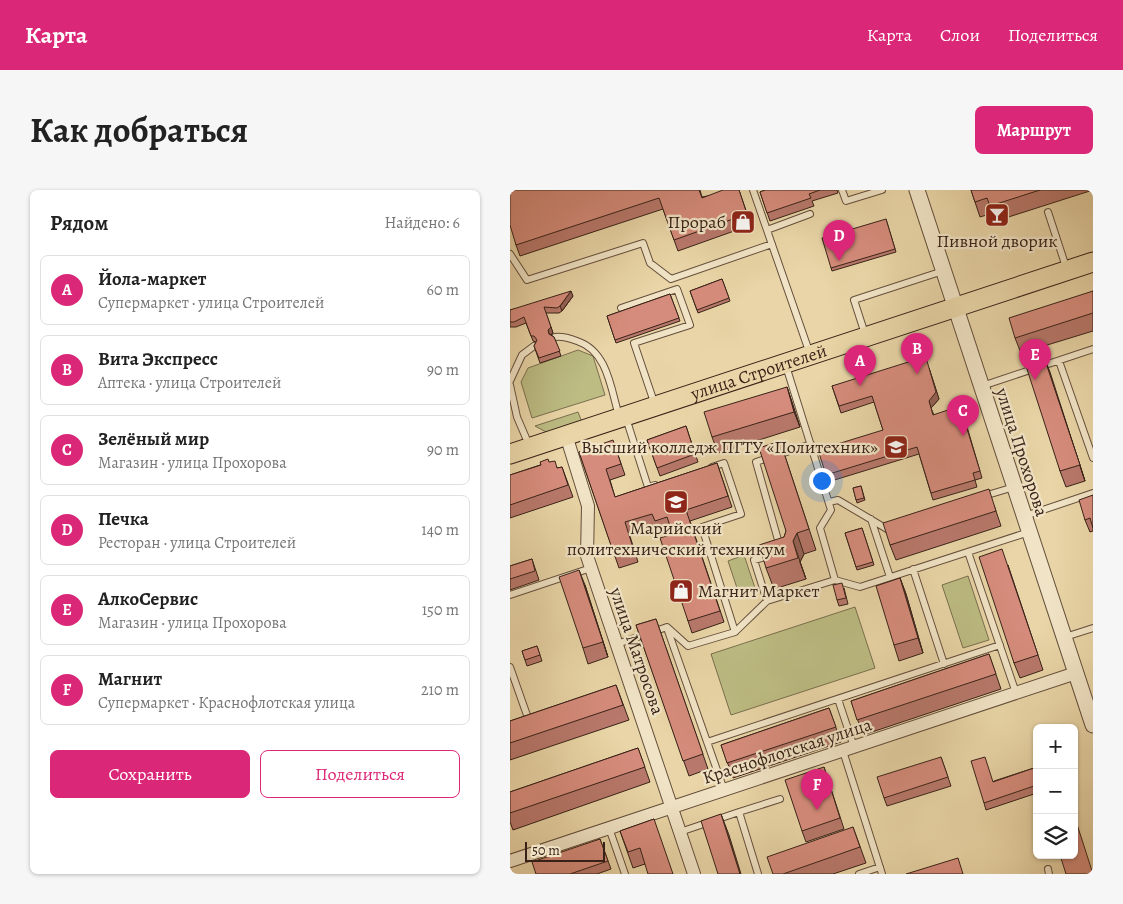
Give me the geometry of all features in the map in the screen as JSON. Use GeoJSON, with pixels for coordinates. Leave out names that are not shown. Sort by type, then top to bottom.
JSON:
{"type":"FeatureCollection","features":[{"type":"Feature","properties":{"kind":"main road","name":"улица Строителей"},"geometry":{"type":"LineString","coordinates":[[510,454],[1093,262]]}},
{"type":"Feature","properties":{"kind":"street","name":"улица Прохорова"},"geometry":{"type":"LineString","coordinates":[[917,190],[1093,725]]}},
{"type":"Feature","properties":{"kind":"street","name":"улица Матросова"},"geometry":{"type":"LineString","coordinates":[[566,435],[588,506],[587,556],[694,874]]}},
{"type":"Feature","properties":{"kind":"street","name":"Краснофлотская улица"},"geometry":{"type":"LineString","coordinates":[[510,861],[1076,674]]}},
{"type":"Feature","properties":{"kind":"lane"},"geometry":{"type":"LineString","coordinates":[[753,190],[810,355]]}},
{"type":"Feature","properties":{"kind":"lane"},"geometry":{"type":"LineString","coordinates":[[842,190],[846,201],[882,190]]}},
{"type":"Feature","properties":{"kind":"lane"},"geometry":{"type":"LineString","coordinates":[[1048,212],[1067,271]]}},
{"type":"Feature","properties":{"kind":"lane"},"geometry":{"type":"LineString","coordinates":[[767,230],[810,214]]}},
{"type":"Feature","properties":{"kind":"lane"},"geometry":{"type":"LineString","coordinates":[[510,254],[528,280],[643,243],[650,263],[671,279],[772,244]]}},
{"type":"Feature","properties":{"kind":"lane"},"geometry":{"type":"LineString","coordinates":[[866,336],[854,300],[943,271]]}},
{"type":"Feature","properties":{"kind":"lane"},"geometry":{"type":"LineString","coordinates":[[622,308],[677,289],[690,325],[634,343],[655,406]]}},
{"type":"Feature","properties":{"kind":"lane"},"geometry":{"type":"LineString","coordinates":[[555,337],[563,336],[587,344],[597,353],[605,369],[648,488],[667,482]]}},
{"type":"Feature","properties":{"kind":"lane"},"geometry":{"type":"LineString","coordinates":[[510,380],[522,355],[534,346]]}},
{"type":"Feature","properties":{"kind":"lane"},"geometry":{"type":"LineString","coordinates":[[981,386],[1093,349]]}},
{"type":"Feature","properties":{"kind":"lane"},"geometry":{"type":"LineString","coordinates":[[1058,361],[1093,458]]}},
{"type":"Feature","properties":{"kind":"lane"},"geometry":{"type":"LineString","coordinates":[[785,363],[831,510],[820,528],[835,580]]}},
{"type":"Feature","properties":{"kind":"lane"},"geometry":{"type":"LineString","coordinates":[[510,385],[517,418],[530,447]]}},
{"type":"Feature","properties":{"kind":"lane"},"geometry":{"type":"LineString","coordinates":[[767,600],[754,560],[782,552],[756,462],[811,444]]}},
{"type":"Feature","properties":{"kind":"lane"},"geometry":{"type":"LineString","coordinates":[[704,470],[724,463],[741,514],[702,527],[735,632]]}},
{"type":"Feature","properties":{"kind":"lane"},"geometry":{"type":"LineString","coordinates":[[978,498],[1014,487]]}},
{"type":"Feature","properties":{"kind":"lane"},"geometry":{"type":"LineString","coordinates":[[1024,516],[1093,493]]}},
{"type":"Feature","properties":{"kind":"lane"},"geometry":{"type":"LineString","coordinates":[[829,502],[838,500],[887,529],[896,526]]}},
{"type":"Feature","properties":{"kind":"lane"},"geometry":{"type":"LineString","coordinates":[[871,519],[890,577]]}},
{"type":"Feature","properties":{"kind":"lane"},"geometry":{"type":"LineString","coordinates":[[667,627],[688,646],[735,632],[767,600],[835,580],[860,587],[1029,532]]}},
{"type":"Feature","properties":{"kind":"lane"},"geometry":{"type":"LineString","coordinates":[[968,552],[1016,693]]}},
{"type":"Feature","properties":{"kind":"lane"},"geometry":{"type":"LineString","coordinates":[[510,596],[591,568]]}},
{"type":"Feature","properties":{"kind":"lane"},"geometry":{"type":"LineString","coordinates":[[913,570],[944,664]]}},
{"type":"Feature","properties":{"kind":"lane"},"geometry":{"type":"LineString","coordinates":[[617,644],[667,627]]}},
{"type":"Feature","properties":{"kind":"lane"},"geometry":{"type":"LineString","coordinates":[[667,627],[724,790]]}},
{"type":"Feature","properties":{"kind":"lane"},"geometry":{"type":"LineString","coordinates":[[1064,637],[1093,628]]}},
{"type":"Feature","properties":{"kind":"lane"},"geometry":{"type":"LineString","coordinates":[[708,742],[1000,645]]}},
{"type":"Feature","properties":{"kind":"lane"},"geometry":{"type":"LineString","coordinates":[[510,667],[528,718]]}},
{"type":"Feature","properties":{"kind":"lane"},"geometry":{"type":"LineString","coordinates":[[838,699],[849,749],[882,874]]}},
{"type":"Feature","properties":{"kind":"lane"},"geometry":{"type":"LineString","coordinates":[[680,832],[780,799]]}},
{"type":"Feature","properties":{"kind":"lane"},"geometry":{"type":"LineString","coordinates":[[739,812],[758,874]]}},
{"type":"Feature","properties":{"kind":"lane"},"geometry":{"type":"LineString","coordinates":[[609,828],[625,874]]}},
{"type":"Feature","properties":{"kind":"lane"},"geometry":{"type":"LineString","coordinates":[[859,874],[880,866]]}},
{"type":"Feature","properties":{"kind":"green space"},"geometry":{"type":"Polygon","coordinates":[[[578,350],[593,356],[605,395],[532,418],[521,382],[528,368],[578,350]]]}},
{"type":"Feature","properties":{"kind":"green space"},"geometry":{"type":"Polygon","coordinates":[[[578,412],[582,422],[548,433],[535,426],[578,412]]]}},
{"type":"Feature","properties":{"kind":"green space"},"geometry":{"type":"Polygon","coordinates":[[[744,555],[755,588],[739,594],[728,561],[744,555]]]}},
{"type":"Feature","properties":{"kind":"green space"},"geometry":{"type":"Polygon","coordinates":[[[968,576],[989,640],[963,648],[942,585],[968,576]]]}},
{"type":"Feature","properties":{"kind":"green space"},"geometry":{"type":"Polygon","coordinates":[[[855,607],[875,668],[731,715],[711,654],[855,607]]]}},
{"type":"Feature","properties":{"kind":"building"},"geometry":{"type":"Polygon","coordinates":[[[510,190],[699,190],[702,198],[723,190],[739,190],[747,214],[674,240],[659,198],[516,245],[510,225],[510,190]]]}},
{"type":"Feature","properties":{"kind":"building"},"geometry":{"type":"Polygon","coordinates":[[[765,190],[820,190],[809,194],[811,198],[767,213],[760,192],[765,190]]]}},
{"type":"Feature","properties":{"kind":"building"},"geometry":{"type":"Polygon","coordinates":[[[971,190],[1040,190],[990,206],[987,198],[975,202],[971,190]]]}},
{"type":"Feature","properties":{"kind":"building"},"geometry":{"type":"Polygon","coordinates":[[[886,219],[895,249],[831,268],[822,238],[886,219]]]}},
{"type":"Feature","properties":{"kind":"building"},"geometry":{"type":"Polygon","coordinates":[[[722,279],[729,298],[697,310],[690,291],[722,279]]]}},
{"type":"Feature","properties":{"kind":"building"},"geometry":{"type":"Polygon","coordinates":[[[571,291],[557,308],[544,307],[551,327],[548,330],[549,334],[554,337],[560,351],[539,358],[534,346],[537,340],[534,336],[531,336],[524,317],[510,322],[510,310],[571,291]]]}},
{"type":"Feature","properties":{"kind":"building"},"geometry":{"type":"Polygon","coordinates":[[[1093,291],[1093,313],[1015,338],[1009,318],[1093,291]]]}},
{"type":"Feature","properties":{"kind":"building"},"geometry":{"type":"Polygon","coordinates":[[[670,294],[679,318],[615,340],[607,316],[670,294]]]}},
{"type":"Feature","properties":{"kind":"building"},"geometry":{"type":"Polygon","coordinates":[[[1044,357],[1080,465],[1060,471],[1025,363],[1044,357]]]}},
{"type":"Feature","properties":{"kind":"building"},"geometry":{"type":"Polygon","coordinates":[[[921,358],[927,361],[936,392],[929,401],[933,415],[960,406],[980,471],[973,473],[975,480],[931,493],[917,447],[826,475],[818,450],[883,430],[872,396],[839,406],[832,386],[921,358]]]}},
{"type":"Feature","properties":{"kind":"building"},"geometry":{"type":"Polygon","coordinates":[[[787,387],[794,412],[712,437],[704,412],[787,387]]]}},
{"type":"Feature","properties":{"kind":"building"},"geometry":{"type":"Polygon","coordinates":[[[686,426],[695,454],[657,468],[647,440],[686,426]]]}},
{"type":"Feature","properties":{"kind":"building"},"geometry":{"type":"Polygon","coordinates":[[[613,440],[621,464],[606,469],[615,497],[717,463],[728,496],[686,510],[720,611],[688,621],[660,538],[673,534],[667,517],[655,521],[652,514],[625,522],[634,551],[615,557],[579,452],[613,440]]]}},
{"type":"Feature","properties":{"kind":"building"},"geometry":{"type":"Polygon","coordinates":[[[780,441],[809,529],[797,533],[793,541],[798,558],[766,568],[759,545],[784,537],[786,531],[759,448],[780,441]]]}},
{"type":"Feature","properties":{"kind":"building"},"geometry":{"type":"Polygon","coordinates":[[[548,459],[549,462],[555,461],[557,468],[562,467],[568,485],[510,505],[510,475],[541,465],[540,462],[548,459]]]}},
{"type":"Feature","properties":{"kind":"building"},"geometry":{"type":"Polygon","coordinates":[[[861,486],[864,498],[856,500],[853,488],[861,486]]]}},
{"type":"Feature","properties":{"kind":"building"},"geometry":{"type":"Polygon","coordinates":[[[989,489],[996,511],[890,545],[883,523],[989,489]]]}},
{"type":"Feature","properties":{"kind":"building"},"geometry":{"type":"Polygon","coordinates":[[[1093,495],[1093,528],[1090,518],[1085,520],[1079,500],[1093,495]]]}},
{"type":"Feature","properties":{"kind":"building"},"geometry":{"type":"Polygon","coordinates":[[[862,528],[873,562],[856,567],[845,533],[862,528]]]}},
{"type":"Feature","properties":{"kind":"building"},"geometry":{"type":"Polygon","coordinates":[[[1002,549],[1038,655],[1014,663],[979,557],[1002,549]]]}},
{"type":"Feature","properties":{"kind":"building"},"geometry":{"type":"Polygon","coordinates":[[[532,559],[535,571],[510,579],[510,566],[532,559]]]}},
{"type":"Feature","properties":{"kind":"building"},"geometry":{"type":"Polygon","coordinates":[[[579,570],[603,642],[583,648],[559,577],[579,570]]]}},
{"type":"Feature","properties":{"kind":"building"},"geometry":{"type":"Polygon","coordinates":[[[900,578],[918,638],[894,645],[876,586],[900,578]]]}},
{"type":"Feature","properties":{"kind":"building"},"geometry":{"type":"Polygon","coordinates":[[[842,583],[846,598],[837,600],[833,585],[842,583]]]}},
{"type":"Feature","properties":{"kind":"building"},"geometry":{"type":"Polygon","coordinates":[[[656,619],[703,754],[683,761],[636,625],[656,619]]]}},
{"type":"Feature","properties":{"kind":"building"},"geometry":{"type":"Polygon","coordinates":[[[537,646],[540,655],[525,660],[522,651],[537,646]]]}},
{"type":"Feature","properties":{"kind":"building"},"geometry":{"type":"Polygon","coordinates":[[[989,654],[996,674],[857,720],[851,701],[989,654]]]}},
{"type":"Feature","properties":{"kind":"building"},"geometry":{"type":"Polygon","coordinates":[[[616,685],[623,705],[510,743],[510,721],[616,685]]]}},
{"type":"Feature","properties":{"kind":"building"},"geometry":{"type":"Polygon","coordinates":[[[829,708],[836,727],[727,763],[721,745],[829,708]]]}},
{"type":"Feature","properties":{"kind":"building"},"geometry":{"type":"Polygon","coordinates":[[[638,748],[645,767],[510,813],[510,792],[638,748]]]}},
{"type":"Feature","properties":{"kind":"building"},"geometry":{"type":"Polygon","coordinates":[[[941,757],[948,777],[884,798],[877,777],[941,757]]]}},
{"type":"Feature","properties":{"kind":"building"},"geometry":{"type":"Polygon","coordinates":[[[985,757],[993,782],[1033,768],[1033,786],[984,803],[971,761],[985,757]]]}},
{"type":"Feature","properties":{"kind":"building"},"geometry":{"type":"Polygon","coordinates":[[[824,767],[840,818],[802,831],[785,780],[824,767]]]}},
{"type":"Feature","properties":{"kind":"building"},"geometry":{"type":"Polygon","coordinates":[[[721,814],[740,874],[718,874],[701,821],[721,814]]]}},
{"type":"Feature","properties":{"kind":"building"},"geometry":{"type":"Polygon","coordinates":[[[654,819],[673,874],[648,874],[640,848],[628,852],[620,831],[654,819]]]}},
{"type":"Feature","properties":{"kind":"building"},"geometry":{"type":"Polygon","coordinates":[[[853,827],[860,847],[783,874],[773,874],[767,857],[853,827]]]}},
{"type":"Feature","properties":{"kind":"building"},"geometry":{"type":"Polygon","coordinates":[[[1078,827],[1093,874],[1066,874],[1061,859],[1078,859],[1078,827]]]}},
{"type":"Feature","properties":{"kind":"building"},"geometry":{"type":"Polygon","coordinates":[[[600,839],[608,861],[570,874],[536,874],[532,862],[600,839]]]}},
{"type":"Feature","properties":{"kind":"building"},"geometry":{"type":"Polygon","coordinates":[[[958,858],[963,874],[906,874],[958,858]]]}},
{"type":"Feature","properties":{"kind":"place","name":"Пивной дворик"},"geometry":{"type":"Point","coordinates":[997,215]}},
{"type":"Feature","properties":{"kind":"place","name":"Прораб"},"geometry":{"type":"Point","coordinates":[743,222]}},
{"type":"Feature","properties":{"kind":"place","name":"Печка"},"geometry":{"type":"Point","coordinates":[839,261]}},
{"type":"Feature","properties":{"kind":"place","name":"Вита Экспресс"},"geometry":{"type":"Point","coordinates":[917,374]}},
{"type":"Feature","properties":{"kind":"place","name":"АлкоСервис"},"geometry":{"type":"Point","coordinates":[1035,380]}},
{"type":"Feature","properties":{"kind":"place","name":"Йола-маркет"},"geometry":{"type":"Point","coordinates":[860,386]}},
{"type":"Feature","properties":{"kind":"place","name":"Зелёный мир"},"geometry":{"type":"Point","coordinates":[963,436]}},
{"type":"Feature","properties":{"kind":"place","name":"Высший колледж ПГТУ «Политехник»"},"geometry":{"type":"Point","coordinates":[896,447]}},
{"type":"Feature","properties":{"kind":"place","name":"Марийский политехнический техникум"},"geometry":{"type":"Point","coordinates":[676,502]}},
{"type":"Feature","properties":{"kind":"place","name":"Магнит Маркет"},"geometry":{"type":"Point","coordinates":[681,591]}},
{"type":"Feature","properties":{"kind":"place","name":"Магнит"},"geometry":{"type":"Point","coordinates":[817,810]}}]}
